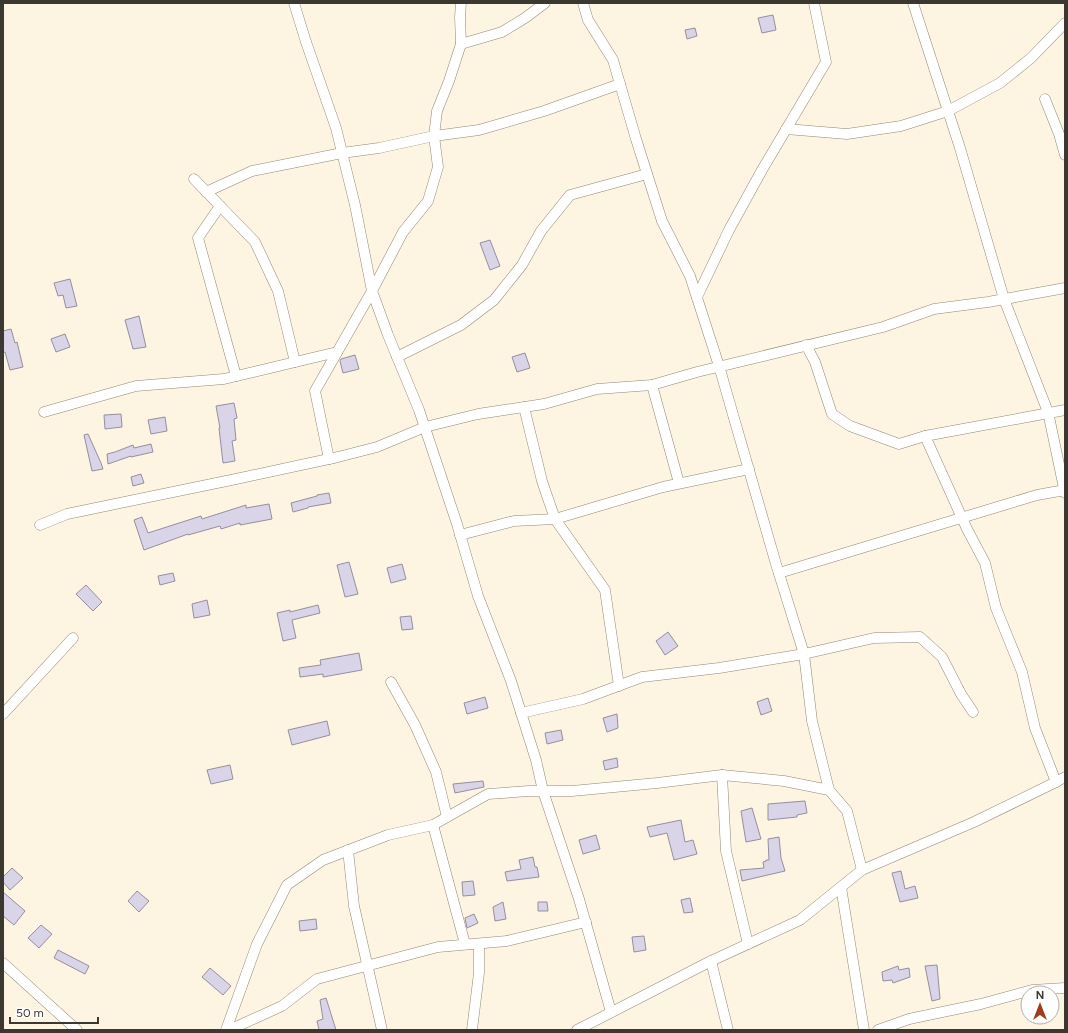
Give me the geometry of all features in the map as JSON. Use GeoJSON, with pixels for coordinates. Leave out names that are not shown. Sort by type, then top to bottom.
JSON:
{"type":"FeatureCollection","features":[{"type":"Feature","properties":{"kind":"street"},"geometry":{"type":"LineString","coordinates":[[294,3],[336,128],[355,204],[372,291],[388,335],[419,410],[460,535],[478,596],[511,681],[536,760],[543,791],[579,898],[611,1012]]}},
{"type":"Feature","properties":{"kind":"street"},"geometry":{"type":"LineString","coordinates":[[329,459],[315,391],[372,291],[403,232],[428,201],[438,167],[434,136],[437,110],[449,81],[461,44],[461,3]]}},
{"type":"Feature","properties":{"kind":"street"},"geometry":{"type":"LineString","coordinates":[[461,44],[502,32],[525,18],[545,3]]}},
{"type":"Feature","properties":{"kind":"street"},"geometry":{"type":"LineString","coordinates":[[583,3],[588,20],[613,60],[662,221],[690,276],[697,297],[719,366],[804,654],[812,721],[829,790],[847,811],[862,870]]}},
{"type":"Feature","properties":{"kind":"street"},"geometry":{"type":"LineString","coordinates":[[697,297],[729,230],[762,170],[826,62],[814,3]]}},
{"type":"Feature","properties":{"kind":"street"},"geometry":{"type":"LineString","coordinates":[[779,573],[1038,495],[1065,491],[1048,412],[1004,300],[960,148],[913,3]]}},
{"type":"Feature","properties":{"kind":"street"},"geometry":{"type":"LineString","coordinates":[[786,129],[847,134],[901,126],[948,111],[1000,83],[1031,58],[1065,23]]}},
{"type":"Feature","properties":{"kind":"street"},"geometry":{"type":"LineString","coordinates":[[206,192],[252,171],[342,153],[379,148],[434,136],[479,130],[544,111],[620,84]]}},
{"type":"Feature","properties":{"kind":"street"},"geometry":{"type":"LineString","coordinates":[[1045,98],[1059,134],[1065,155]]}},
{"type":"Feature","properties":{"kind":"street"},"geometry":{"type":"LineString","coordinates":[[397,357],[461,325],[494,300],[522,265],[541,231],[570,195],[647,174]]}},
{"type":"Feature","properties":{"kind":"street"},"geometry":{"type":"LineString","coordinates":[[194,179],[255,242],[278,291],[295,362]]}},
{"type":"Feature","properties":{"kind":"street"},"geometry":{"type":"LineString","coordinates":[[220,206],[198,238],[236,376]]}},
{"type":"Feature","properties":{"kind":"street"},"geometry":{"type":"LineString","coordinates":[[40,525],[67,514],[329,459],[377,447],[425,427],[478,414],[544,404],[597,389],[652,385],[719,366],[883,327],[934,309],[1004,300],[1065,288]]}},
{"type":"Feature","properties":{"kind":"street"},"geometry":{"type":"LineString","coordinates":[[806,345],[815,362],[832,414],[850,426],[899,444],[924,436],[1065,410]]}},
{"type":"Feature","properties":{"kind":"street"},"geometry":{"type":"LineString","coordinates":[[44,412],[136,386],[224,379],[338,352]]}},
{"type":"Feature","properties":{"kind":"street"},"geometry":{"type":"LineString","coordinates":[[652,385],[679,483]]}},
{"type":"Feature","properties":{"kind":"street"},"geometry":{"type":"LineString","coordinates":[[524,407],[542,481],[555,519],[605,590],[619,686]]}},
{"type":"Feature","properties":{"kind":"street"},"geometry":{"type":"LineString","coordinates":[[577,1030],[711,961],[800,920],[862,870],[974,822],[1061,780],[1035,728],[1022,672],[996,608],[985,563],[962,518],[924,436]]}},
{"type":"Feature","properties":{"kind":"street"},"geometry":{"type":"LineString","coordinates":[[460,535],[514,521],[555,519],[663,486],[749,470]]}},
{"type":"Feature","properties":{"kind":"street"},"geometry":{"type":"LineString","coordinates":[[520,713],[583,699],[642,677],[719,668],[804,654],[874,638],[920,637],[942,657],[961,694],[973,712]]}},
{"type":"Feature","properties":{"kind":"street"},"geometry":{"type":"LineString","coordinates":[[3,714],[73,638]]}},
{"type":"Feature","properties":{"kind":"street"},"geometry":{"type":"LineString","coordinates":[[391,682],[415,725],[436,772],[447,817]]}},
{"type":"Feature","properties":{"kind":"street"},"geometry":{"type":"LineString","coordinates":[[226,1030],[257,944],[287,885],[323,860],[388,835],[433,826],[488,794],[572,791],[722,776],[784,781],[829,790]]}},
{"type":"Feature","properties":{"kind":"street"},"geometry":{"type":"LineString","coordinates":[[722,776],[726,851],[748,944]]}},
{"type":"Feature","properties":{"kind":"street"},"geometry":{"type":"LineString","coordinates":[[433,826],[465,944]]}},
{"type":"Feature","properties":{"kind":"street"},"geometry":{"type":"LineString","coordinates":[[348,850],[354,906],[382,1030]]}},
{"type":"Feature","properties":{"kind":"street"},"geometry":{"type":"LineString","coordinates":[[841,886],[864,1030]]}},
{"type":"Feature","properties":{"kind":"street"},"geometry":{"type":"LineString","coordinates":[[229,1030],[282,1006],[317,979],[438,947],[507,941],[586,922]]}},
{"type":"Feature","properties":{"kind":"street"},"geometry":{"type":"LineString","coordinates":[[472,1030],[479,973],[479,944]]}},
{"type":"Feature","properties":{"kind":"street"},"geometry":{"type":"LineString","coordinates":[[711,961],[728,1030]]}},
{"type":"Feature","properties":{"kind":"street"},"geometry":{"type":"LineString","coordinates":[[3,963],[77,1030]]}},
{"type":"Feature","properties":{"kind":"street"},"geometry":{"type":"LineString","coordinates":[[878,1030],[909,1018],[981,1004],[1032,990],[1065,988]]}},
{"type":"Feature","properties":{"kind":"building"},"geometry":{"type":"Polygon","coordinates":[[[773,15],[776,30],[762,33],[758,18],[773,15]]]}},
{"type":"Feature","properties":{"kind":"building"},"geometry":{"type":"Polygon","coordinates":[[[695,28],[697,36],[687,39],[685,30],[695,28]]]}},
{"type":"Feature","properties":{"kind":"building"},"geometry":{"type":"Polygon","coordinates":[[[490,240],[500,266],[490,270],[480,243],[490,240]]]}},
{"type":"Feature","properties":{"kind":"building"},"geometry":{"type":"Polygon","coordinates":[[[70,279],[77,306],[66,308],[63,295],[58,296],[54,283],[70,279]]]}},
{"type":"Feature","properties":{"kind":"building"},"geometry":{"type":"Polygon","coordinates":[[[139,316],[146,347],[133,349],[125,320],[139,316]]]}},
{"type":"Feature","properties":{"kind":"building"},"geometry":{"type":"Polygon","coordinates":[[[11,329],[15,343],[17,342],[23,367],[10,370],[5,352],[3,353],[3,331],[11,329]]]}},
{"type":"Feature","properties":{"kind":"building"},"geometry":{"type":"Polygon","coordinates":[[[65,334],[70,347],[56,352],[51,339],[65,334]]]}},
{"type":"Feature","properties":{"kind":"building"},"geometry":{"type":"Polygon","coordinates":[[[525,353],[530,368],[517,372],[512,357],[525,353]]]}},
{"type":"Feature","properties":{"kind":"building"},"geometry":{"type":"Polygon","coordinates":[[[355,355],[359,369],[343,373],[340,361],[341,359],[355,355]]]}},
{"type":"Feature","properties":{"kind":"building"},"geometry":{"type":"Polygon","coordinates":[[[234,403],[237,418],[234,419],[236,440],[232,441],[235,461],[223,463],[220,428],[216,406],[234,403]]]}},
{"type":"Feature","properties":{"kind":"building"},"geometry":{"type":"Polygon","coordinates":[[[121,414],[122,427],[105,429],[104,415],[121,414]]]}},
{"type":"Feature","properties":{"kind":"building"},"geometry":{"type":"Polygon","coordinates":[[[165,417],[167,431],[151,434],[148,420],[165,417]]]}},
{"type":"Feature","properties":{"kind":"building"},"geometry":{"type":"Polygon","coordinates":[[[88,434],[103,469],[92,471],[84,435],[88,434]]]}},
{"type":"Feature","properties":{"kind":"building"},"geometry":{"type":"Polygon","coordinates":[[[151,444],[153,452],[131,456],[108,464],[107,454],[133,445],[134,448],[151,444]]]}},
{"type":"Feature","properties":{"kind":"building"},"geometry":{"type":"Polygon","coordinates":[[[141,474],[144,483],[133,486],[131,477],[141,474]]]}},
{"type":"Feature","properties":{"kind":"building"},"geometry":{"type":"Polygon","coordinates":[[[329,493],[331,503],[308,507],[293,512],[291,503],[329,493]]]}},
{"type":"Feature","properties":{"kind":"building"},"geometry":{"type":"Polygon","coordinates":[[[269,504],[272,519],[240,525],[240,523],[221,529],[220,526],[188,534],[144,550],[134,520],[142,517],[148,533],[201,516],[202,519],[246,505],[246,508],[269,504]]]}},
{"type":"Feature","properties":{"kind":"building"},"geometry":{"type":"Polygon","coordinates":[[[349,562],[358,594],[345,597],[337,565],[349,562]]]}},
{"type":"Feature","properties":{"kind":"building"},"geometry":{"type":"Polygon","coordinates":[[[402,564],[406,579],[391,583],[387,568],[402,564]]]}},
{"type":"Feature","properties":{"kind":"building"},"geometry":{"type":"Polygon","coordinates":[[[173,573],[175,581],[160,585],[158,576],[173,573]]]}},
{"type":"Feature","properties":{"kind":"building"},"geometry":{"type":"Polygon","coordinates":[[[86,585],[102,602],[93,611],[76,594],[86,585]]]}},
{"type":"Feature","properties":{"kind":"building"},"geometry":{"type":"Polygon","coordinates":[[[207,600],[210,615],[194,618],[192,604],[207,600]]]}},
{"type":"Feature","properties":{"kind":"building"},"geometry":{"type":"Polygon","coordinates":[[[318,605],[320,613],[292,620],[296,638],[283,641],[277,613],[290,610],[290,612],[318,605]]]}},
{"type":"Feature","properties":{"kind":"building"},"geometry":{"type":"Polygon","coordinates":[[[411,616],[413,629],[402,630],[400,617],[411,616]]]}},
{"type":"Feature","properties":{"kind":"building"},"geometry":{"type":"Polygon","coordinates":[[[668,632],[678,646],[665,655],[656,641],[668,632]]]}},
{"type":"Feature","properties":{"kind":"building"},"geometry":{"type":"Polygon","coordinates":[[[359,653],[362,670],[323,677],[323,674],[300,677],[299,668],[321,665],[320,660],[359,653]]]}},
{"type":"Feature","properties":{"kind":"building"},"geometry":{"type":"Polygon","coordinates":[[[485,697],[488,708],[467,714],[464,703],[485,697]]]}},
{"type":"Feature","properties":{"kind":"building"},"geometry":{"type":"Polygon","coordinates":[[[768,698],[772,711],[761,715],[757,702],[768,698]]]}},
{"type":"Feature","properties":{"kind":"building"},"geometry":{"type":"Polygon","coordinates":[[[617,714],[618,728],[607,732],[603,718],[617,714]]]}},
{"type":"Feature","properties":{"kind":"building"},"geometry":{"type":"Polygon","coordinates":[[[327,721],[330,735],[292,745],[288,730],[327,721]]]}},
{"type":"Feature","properties":{"kind":"building"},"geometry":{"type":"Polygon","coordinates":[[[561,730],[563,740],[547,744],[545,733],[561,730]]]}},
{"type":"Feature","properties":{"kind":"building"},"geometry":{"type":"Polygon","coordinates":[[[617,758],[618,767],[605,770],[603,761],[617,758]]]}},
{"type":"Feature","properties":{"kind":"building"},"geometry":{"type":"Polygon","coordinates":[[[230,765],[233,779],[211,784],[207,770],[230,765]]]}},
{"type":"Feature","properties":{"kind":"building"},"geometry":{"type":"Polygon","coordinates":[[[483,781],[484,787],[455,793],[453,784],[483,781]]]}},
{"type":"Feature","properties":{"kind":"building"},"geometry":{"type":"Polygon","coordinates":[[[805,801],[807,813],[797,815],[797,817],[768,820],[768,804],[805,801]]]}},
{"type":"Feature","properties":{"kind":"building"},"geometry":{"type":"Polygon","coordinates":[[[752,808],[761,839],[746,842],[741,811],[752,808]]]}},
{"type":"Feature","properties":{"kind":"building"},"geometry":{"type":"Polygon","coordinates":[[[681,820],[685,842],[693,840],[697,854],[674,860],[667,833],[650,837],[647,827],[681,820]]]}},
{"type":"Feature","properties":{"kind":"building"},"geometry":{"type":"Polygon","coordinates":[[[596,835],[600,849],[583,854],[579,840],[596,835]]]}},
{"type":"Feature","properties":{"kind":"building"},"geometry":{"type":"Polygon","coordinates":[[[779,837],[781,858],[785,871],[742,881],[740,870],[764,868],[763,862],[769,860],[768,839],[779,837]]]}},
{"type":"Feature","properties":{"kind":"building"},"geometry":{"type":"Polygon","coordinates":[[[533,857],[539,877],[507,881],[505,872],[521,869],[519,860],[533,857]]]}},
{"type":"Feature","properties":{"kind":"building"},"geometry":{"type":"Polygon","coordinates":[[[12,868],[23,878],[10,890],[3,882],[3,877],[12,868]]]}},
{"type":"Feature","properties":{"kind":"building"},"geometry":{"type":"Polygon","coordinates":[[[901,871],[905,889],[915,886],[918,898],[900,902],[892,873],[901,871]]]}},
{"type":"Feature","properties":{"kind":"building"},"geometry":{"type":"Polygon","coordinates":[[[473,881],[475,895],[463,896],[462,882],[473,881]]]}},
{"type":"Feature","properties":{"kind":"building"},"geometry":{"type":"Polygon","coordinates":[[[137,891],[149,901],[139,912],[128,901],[137,891]]]}},
{"type":"Feature","properties":{"kind":"building"},"geometry":{"type":"Polygon","coordinates":[[[3,892],[25,911],[14,925],[3,916],[3,892]]]}},
{"type":"Feature","properties":{"kind":"building"},"geometry":{"type":"Polygon","coordinates":[[[690,898],[693,912],[684,913],[681,900],[690,898]]]}},
{"type":"Feature","properties":{"kind":"building"},"geometry":{"type":"Polygon","coordinates":[[[503,902],[506,919],[495,921],[493,907],[503,902]]]}},
{"type":"Feature","properties":{"kind":"building"},"geometry":{"type":"Polygon","coordinates":[[[538,902],[547,902],[548,911],[538,911],[538,902]]]}},
{"type":"Feature","properties":{"kind":"building"},"geometry":{"type":"Polygon","coordinates":[[[474,914],[478,923],[467,928],[465,918],[474,914]]]}},
{"type":"Feature","properties":{"kind":"building"},"geometry":{"type":"Polygon","coordinates":[[[316,919],[317,929],[300,931],[299,921],[316,919]]]}},
{"type":"Feature","properties":{"kind":"building"},"geometry":{"type":"Polygon","coordinates":[[[41,925],[52,934],[39,948],[28,938],[41,925]]]}},
{"type":"Feature","properties":{"kind":"building"},"geometry":{"type":"Polygon","coordinates":[[[644,936],[646,950],[634,952],[632,937],[644,936]]]}},
{"type":"Feature","properties":{"kind":"building"},"geometry":{"type":"Polygon","coordinates":[[[58,950],[89,966],[85,974],[54,958],[58,950]]]}},
{"type":"Feature","properties":{"kind":"building"},"geometry":{"type":"Polygon","coordinates":[[[937,965],[940,999],[932,1001],[925,966],[937,965]]]}},
{"type":"Feature","properties":{"kind":"building"},"geometry":{"type":"Polygon","coordinates":[[[898,966],[899,970],[909,968],[910,977],[893,983],[892,980],[883,981],[882,972],[898,966]]]}},
{"type":"Feature","properties":{"kind":"building"},"geometry":{"type":"Polygon","coordinates":[[[210,968],[231,986],[223,995],[202,977],[210,968]]]}},
{"type":"Feature","properties":{"kind":"building"},"geometry":{"type":"Polygon","coordinates":[[[326,998],[336,1030],[319,1030],[317,1021],[323,1019],[320,1000],[326,998]]]}}]}
